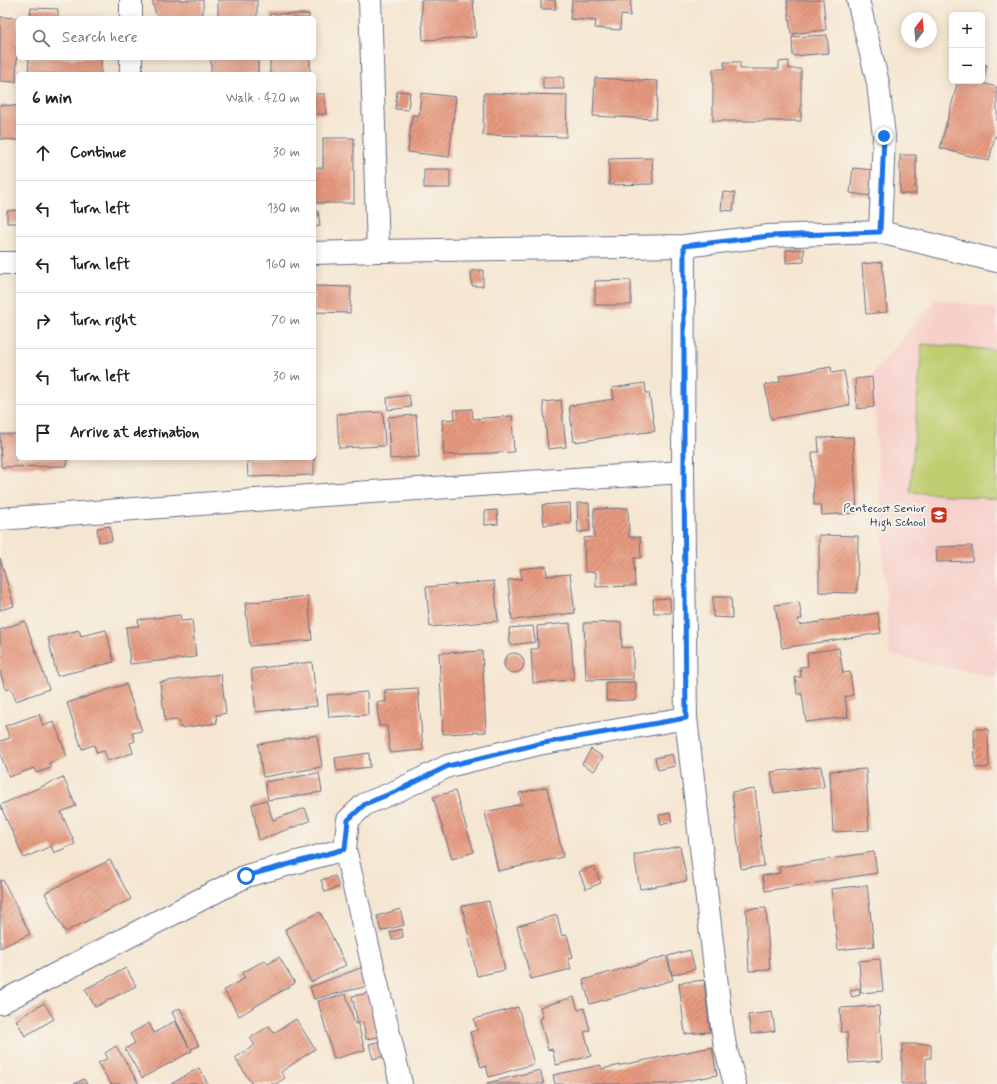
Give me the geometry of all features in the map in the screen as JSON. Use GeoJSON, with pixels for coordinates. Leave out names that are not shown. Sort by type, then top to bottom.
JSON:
{"type":"FeatureCollection","features":[{"type":"Feature","properties":{"kind":"street"},"geometry":{"type":"LineString","coordinates":[[131,0],[131,16]]}},
{"type":"Feature","properties":{"kind":"street"},"geometry":{"type":"LineString","coordinates":[[370,0],[378,251]]}},
{"type":"Feature","properties":{"kind":"street"},"geometry":{"type":"LineString","coordinates":[[858,0],[878,83],[884,136],[880,232]]}},
{"type":"Feature","properties":{"kind":"street"},"geometry":{"type":"LineString","coordinates":[[131,60],[131,72]]}},
{"type":"Feature","properties":{"kind":"street"},"geometry":{"type":"LineString","coordinates":[[316,253],[684,246],[770,236],[880,232],[997,261]]}},
{"type":"Feature","properties":{"kind":"street"},"geometry":{"type":"LineString","coordinates":[[684,246],[686,718],[720,1020],[735,1084]]}},
{"type":"Feature","properties":{"kind":"street"},"geometry":{"type":"LineString","coordinates":[[0,263],[16,263]]}},
{"type":"Feature","properties":{"kind":"street"},"geometry":{"type":"LineString","coordinates":[[0,519],[309,496],[684,472]]}},
{"type":"Feature","properties":{"kind":"street"},"geometry":{"type":"LineString","coordinates":[[401,1084],[345,849],[348,820],[365,804],[397,791],[448,766],[538,744],[686,718]]}},
{"type":"Feature","properties":{"kind":"street"},"geometry":{"type":"LineString","coordinates":[[0,1003],[246,876],[345,849]]}},
{"type":"Feature","properties":{"kind":"shaded area","name":"Pentecost Senior High School"},"geometry":{"type":"Polygon","coordinates":[[[936,299],[997,309],[997,678],[889,655],[873,374],[936,299]]]}},
{"type":"Feature","properties":{"kind":"green space"},"geometry":{"type":"Polygon","coordinates":[[[922,344],[997,350],[997,499],[910,492],[922,344]]]}},
{"type":"Feature","properties":{"kind":"building"},"geometry":{"type":"Polygon","coordinates":[[[153,0],[203,0],[203,16],[158,16],[155,12],[153,0]]]}},
{"type":"Feature","properties":{"kind":"building"},"geometry":{"type":"Polygon","coordinates":[[[218,0],[257,0],[257,16],[218,16],[218,0]]]}},
{"type":"Feature","properties":{"kind":"building"},"geometry":{"type":"Polygon","coordinates":[[[421,0],[473,0],[476,37],[423,40],[421,0]]]}},
{"type":"Feature","properties":{"kind":"building"},"geometry":{"type":"Polygon","coordinates":[[[541,0],[555,0],[556,9],[541,9],[541,0]]]}},
{"type":"Feature","properties":{"kind":"building"},"geometry":{"type":"Polygon","coordinates":[[[572,0],[631,0],[630,16],[621,15],[620,30],[595,28],[596,21],[570,19],[572,0]]]}},
{"type":"Feature","properties":{"kind":"building"},"geometry":{"type":"Polygon","coordinates":[[[787,0],[823,0],[826,30],[791,34],[787,0]]]}},
{"type":"Feature","properties":{"kind":"building"},"geometry":{"type":"Polygon","coordinates":[[[31,8],[58,9],[58,16],[30,16],[31,8]]]}},
{"type":"Feature","properties":{"kind":"building"},"geometry":{"type":"Polygon","coordinates":[[[270,14],[309,14],[309,16],[270,16],[270,14]]]}},
{"type":"Feature","properties":{"kind":"building"},"geometry":{"type":"Polygon","coordinates":[[[0,17],[16,18],[16,82],[0,81],[0,17]]]}},
{"type":"Feature","properties":{"kind":"building"},"geometry":{"type":"Polygon","coordinates":[[[827,35],[829,53],[793,56],[792,37],[827,35]]]}},
{"type":"Feature","properties":{"kind":"building"},"geometry":{"type":"Polygon","coordinates":[[[29,60],[101,60],[101,72],[28,72],[29,60]]]}},
{"type":"Feature","properties":{"kind":"building"},"geometry":{"type":"Polygon","coordinates":[[[211,60],[258,60],[258,72],[211,72],[211,60]]]}},
{"type":"Feature","properties":{"kind":"building"},"geometry":{"type":"Polygon","coordinates":[[[270,60],[310,60],[310,72],[270,72],[270,60]]]}},
{"type":"Feature","properties":{"kind":"building"},"geometry":{"type":"Polygon","coordinates":[[[789,61],[789,69],[801,69],[801,121],[713,121],[713,69],[725,69],[724,62],[740,62],[740,69],[779,69],[779,62],[789,61]]]}},
{"type":"Feature","properties":{"kind":"building"},"geometry":{"type":"Polygon","coordinates":[[[543,77],[563,77],[564,89],[543,89],[543,77]]]}},
{"type":"Feature","properties":{"kind":"building"},"geometry":{"type":"Polygon","coordinates":[[[595,78],[658,81],[656,119],[593,116],[595,78]]]}},
{"type":"Feature","properties":{"kind":"building"},"geometry":{"type":"Polygon","coordinates":[[[957,84],[985,84],[997,87],[997,137],[995,136],[989,161],[940,148],[957,84]]]}},
{"type":"Feature","properties":{"kind":"building"},"geometry":{"type":"Polygon","coordinates":[[[397,91],[410,92],[408,110],[395,109],[397,91]]]}},
{"type":"Feature","properties":{"kind":"building"},"geometry":{"type":"Polygon","coordinates":[[[421,93],[456,97],[449,157],[408,152],[412,115],[419,116],[421,93]]]}},
{"type":"Feature","properties":{"kind":"building"},"geometry":{"type":"Polygon","coordinates":[[[484,93],[567,95],[566,137],[483,135],[484,93]]]}},
{"type":"Feature","properties":{"kind":"building"},"geometry":{"type":"Polygon","coordinates":[[[316,94],[325,94],[326,114],[316,114],[316,94]]]}},
{"type":"Feature","properties":{"kind":"building"},"geometry":{"type":"Polygon","coordinates":[[[0,105],[16,106],[16,140],[0,139],[0,105]]]}},
{"type":"Feature","properties":{"kind":"building"},"geometry":{"type":"Polygon","coordinates":[[[323,138],[354,138],[354,203],[316,203],[316,168],[323,168],[323,138]]]}},
{"type":"Feature","properties":{"kind":"building"},"geometry":{"type":"Polygon","coordinates":[[[900,155],[916,155],[916,194],[900,194],[900,155]]]}},
{"type":"Feature","properties":{"kind":"building"},"geometry":{"type":"Polygon","coordinates":[[[652,158],[653,184],[609,185],[609,159],[652,158]]]}},
{"type":"Feature","properties":{"kind":"building"},"geometry":{"type":"Polygon","coordinates":[[[853,168],[874,170],[871,196],[850,193],[853,168]]]}},
{"type":"Feature","properties":{"kind":"building"},"geometry":{"type":"Polygon","coordinates":[[[424,169],[450,169],[450,188],[424,188],[424,169]]]}},
{"type":"Feature","properties":{"kind":"building"},"geometry":{"type":"Polygon","coordinates":[[[723,192],[735,193],[733,211],[721,210],[723,192]]]}},
{"type":"Feature","properties":{"kind":"building"},"geometry":{"type":"Polygon","coordinates":[[[16,210],[16,223],[7,223],[7,211],[16,210]]]}},
{"type":"Feature","properties":{"kind":"building"},"geometry":{"type":"Polygon","coordinates":[[[318,211],[320,226],[316,227],[316,212],[318,211]]]}},
{"type":"Feature","properties":{"kind":"building"},"geometry":{"type":"Polygon","coordinates":[[[804,249],[804,262],[786,263],[786,250],[804,249]]]}},
{"type":"Feature","properties":{"kind":"building"},"geometry":{"type":"Polygon","coordinates":[[[882,262],[887,312],[866,314],[862,264],[882,262]]]}},
{"type":"Feature","properties":{"kind":"building"},"geometry":{"type":"Polygon","coordinates":[[[483,270],[483,286],[472,286],[471,271],[483,270]]]}},
{"type":"Feature","properties":{"kind":"building"},"geometry":{"type":"Polygon","coordinates":[[[631,280],[631,305],[595,305],[595,281],[631,280]]]}},
{"type":"Feature","properties":{"kind":"building"},"geometry":{"type":"Polygon","coordinates":[[[316,286],[351,287],[350,313],[316,312],[316,286]]]}},
{"type":"Feature","properties":{"kind":"building"},"geometry":{"type":"Polygon","coordinates":[[[831,367],[832,373],[844,371],[850,405],[771,419],[765,385],[780,382],[779,376],[831,367]]]}},
{"type":"Feature","properties":{"kind":"building"},"geometry":{"type":"Polygon","coordinates":[[[872,377],[874,407],[857,409],[855,379],[872,377]]]}},
{"type":"Feature","properties":{"kind":"building"},"geometry":{"type":"Polygon","coordinates":[[[645,383],[646,393],[649,393],[655,431],[574,442],[569,406],[614,399],[612,388],[645,383]]]}},
{"type":"Feature","properties":{"kind":"building"},"geometry":{"type":"Polygon","coordinates":[[[409,395],[411,407],[388,410],[387,398],[409,395]]]}},
{"type":"Feature","properties":{"kind":"building"},"geometry":{"type":"Polygon","coordinates":[[[561,400],[566,447],[548,449],[543,402],[561,400]]]}},
{"type":"Feature","properties":{"kind":"building"},"geometry":{"type":"Polygon","coordinates":[[[472,409],[473,419],[512,416],[514,452],[444,455],[442,420],[455,419],[454,410],[472,409]]]}},
{"type":"Feature","properties":{"kind":"building"},"geometry":{"type":"Polygon","coordinates":[[[383,412],[385,446],[339,448],[337,414],[383,412]]]}},
{"type":"Feature","properties":{"kind":"building"},"geometry":{"type":"Polygon","coordinates":[[[416,415],[419,457],[390,459],[388,417],[416,415]]]}},
{"type":"Feature","properties":{"kind":"building"},"geometry":{"type":"Polygon","coordinates":[[[0,434],[16,434],[16,460],[67,460],[67,466],[1,467],[0,434]]]}},
{"type":"Feature","properties":{"kind":"building"},"geometry":{"type":"Polygon","coordinates":[[[853,437],[857,513],[822,515],[821,505],[814,505],[812,452],[819,452],[818,438],[853,437]]]}},
{"type":"Feature","properties":{"kind":"building"},"geometry":{"type":"Polygon","coordinates":[[[247,460],[314,460],[314,475],[248,477],[247,460]]]}},
{"type":"Feature","properties":{"kind":"building"},"geometry":{"type":"Polygon","coordinates":[[[570,503],[571,523],[544,525],[542,505],[570,503]]]}},
{"type":"Feature","properties":{"kind":"building"},"geometry":{"type":"Polygon","coordinates":[[[577,503],[589,503],[590,531],[578,532],[577,503]]]}},
{"type":"Feature","properties":{"kind":"building"},"geometry":{"type":"Polygon","coordinates":[[[628,508],[629,537],[640,537],[641,558],[634,558],[635,586],[596,587],[596,572],[585,572],[584,538],[594,537],[594,509],[628,508]]]}},
{"type":"Feature","properties":{"kind":"building"},"geometry":{"type":"Polygon","coordinates":[[[497,510],[498,524],[485,525],[485,511],[497,510]]]}},
{"type":"Feature","properties":{"kind":"building"},"geometry":{"type":"Polygon","coordinates":[[[110,526],[112,541],[99,542],[97,528],[110,526]]]}},
{"type":"Feature","properties":{"kind":"building"},"geometry":{"type":"Polygon","coordinates":[[[819,535],[858,536],[857,593],[819,592],[819,535]]]}},
{"type":"Feature","properties":{"kind":"building"},"geometry":{"type":"Polygon","coordinates":[[[972,546],[972,561],[937,562],[936,547],[972,546]]]}},
{"type":"Feature","properties":{"kind":"building"},"geometry":{"type":"Polygon","coordinates":[[[0,558],[14,606],[0,610],[0,558]]]}},
{"type":"Feature","properties":{"kind":"building"},"geometry":{"type":"Polygon","coordinates":[[[546,566],[547,576],[570,574],[575,613],[512,620],[508,580],[522,579],[520,569],[546,566]]]}},
{"type":"Feature","properties":{"kind":"building"},"geometry":{"type":"Polygon","coordinates":[[[494,581],[498,621],[430,627],[426,587],[494,581]]]}},
{"type":"Feature","properties":{"kind":"building"},"geometry":{"type":"Polygon","coordinates":[[[308,596],[312,640],[250,646],[245,603],[308,596]]]}},
{"type":"Feature","properties":{"kind":"building"},"geometry":{"type":"Polygon","coordinates":[[[713,597],[731,597],[732,618],[713,617],[713,597]]]}},
{"type":"Feature","properties":{"kind":"building"},"geometry":{"type":"Polygon","coordinates":[[[670,598],[671,613],[654,613],[653,599],[670,598]]]}},
{"type":"Feature","properties":{"kind":"building"},"geometry":{"type":"Polygon","coordinates":[[[799,602],[802,619],[798,619],[799,625],[878,613],[881,633],[782,648],[775,605],[799,602]]]}},
{"type":"Feature","properties":{"kind":"building"},"geometry":{"type":"Polygon","coordinates":[[[180,615],[181,621],[192,620],[196,657],[130,664],[126,627],[139,626],[138,620],[180,615]]]}},
{"type":"Feature","properties":{"kind":"building"},"geometry":{"type":"Polygon","coordinates":[[[25,621],[49,689],[16,701],[11,688],[6,690],[0,672],[0,630],[25,621]]]}},
{"type":"Feature","properties":{"kind":"building"},"geometry":{"type":"Polygon","coordinates":[[[621,622],[622,648],[633,647],[633,679],[586,680],[584,623],[621,622]]]}},
{"type":"Feature","properties":{"kind":"building"},"geometry":{"type":"Polygon","coordinates":[[[570,623],[574,680],[533,683],[531,649],[538,649],[537,626],[570,623]]]}},
{"type":"Feature","properties":{"kind":"building"},"geometry":{"type":"Polygon","coordinates":[[[533,626],[535,642],[510,645],[509,628],[533,626]]]}},
{"type":"Feature","properties":{"kind":"building"},"geometry":{"type":"Polygon","coordinates":[[[79,630],[81,636],[106,630],[114,662],[57,676],[48,638],[79,630]]]}},
{"type":"Feature","properties":{"kind":"building"},"geometry":{"type":"Polygon","coordinates":[[[839,648],[843,673],[850,672],[853,695],[845,697],[848,717],[806,722],[802,694],[797,694],[795,677],[801,677],[800,667],[808,666],[807,653],[839,648]]]}},
{"type":"Feature","properties":{"kind":"building"},"geometry":{"type":"Polygon","coordinates":[[[482,651],[486,732],[443,734],[439,653],[482,651]]]}},
{"type":"Feature","properties":{"kind":"building"},"geometry":{"type":"Polygon","coordinates":[[[514,653],[521,656],[524,663],[521,670],[514,673],[507,670],[504,663],[507,656],[514,653]]]}},
{"type":"Feature","properties":{"kind":"building"},"geometry":{"type":"Polygon","coordinates":[[[312,662],[317,706],[256,712],[251,669],[312,662]]]}},
{"type":"Feature","properties":{"kind":"building"},"geometry":{"type":"Polygon","coordinates":[[[221,674],[226,713],[216,715],[217,723],[180,728],[179,720],[165,721],[160,682],[221,674]]]}},
{"type":"Feature","properties":{"kind":"building"},"geometry":{"type":"Polygon","coordinates":[[[606,682],[636,682],[636,700],[606,701],[606,682]]]}},
{"type":"Feature","properties":{"kind":"building"},"geometry":{"type":"Polygon","coordinates":[[[126,684],[142,731],[132,733],[135,741],[130,743],[133,753],[108,761],[104,751],[97,753],[94,745],[82,749],[67,703],[126,684]]]}},
{"type":"Feature","properties":{"kind":"building"},"geometry":{"type":"Polygon","coordinates":[[[418,688],[423,750],[390,753],[387,726],[379,726],[377,702],[386,702],[385,690],[418,688]]]}},
{"type":"Feature","properties":{"kind":"building"},"geometry":{"type":"Polygon","coordinates":[[[367,692],[368,715],[329,717],[327,695],[367,692]]]}},
{"type":"Feature","properties":{"kind":"building"},"geometry":{"type":"Polygon","coordinates":[[[39,714],[43,726],[54,722],[67,756],[49,763],[51,768],[36,773],[34,768],[9,777],[0,753],[0,741],[10,738],[5,726],[39,714]]]}},
{"type":"Feature","properties":{"kind":"building"},"geometry":{"type":"Polygon","coordinates":[[[974,729],[988,729],[989,767],[975,768],[974,729]]]}},
{"type":"Feature","properties":{"kind":"building"},"geometry":{"type":"Polygon","coordinates":[[[317,735],[322,767],[263,777],[258,744],[317,735]]]}},
{"type":"Feature","properties":{"kind":"building"},"geometry":{"type":"Polygon","coordinates":[[[591,749],[603,757],[594,771],[582,764],[591,749]]]}},
{"type":"Feature","properties":{"kind":"building"},"geometry":{"type":"Polygon","coordinates":[[[369,753],[370,767],[337,771],[335,758],[369,753]]]}},
{"type":"Feature","properties":{"kind":"building"},"geometry":{"type":"Polygon","coordinates":[[[672,754],[675,766],[658,770],[655,758],[672,754]]]}},
{"type":"Feature","properties":{"kind":"building"},"geometry":{"type":"Polygon","coordinates":[[[821,766],[824,787],[774,793],[771,772],[821,766]]]}},
{"type":"Feature","properties":{"kind":"building"},"geometry":{"type":"Polygon","coordinates":[[[866,769],[869,830],[833,832],[830,771],[866,769]]]}},
{"type":"Feature","properties":{"kind":"building"},"geometry":{"type":"Polygon","coordinates":[[[319,773],[322,792],[268,800],[265,782],[319,773]]]}},
{"type":"Feature","properties":{"kind":"building"},"geometry":{"type":"Polygon","coordinates":[[[63,777],[76,806],[61,812],[75,844],[54,853],[51,846],[24,858],[0,805],[63,777]]]}},
{"type":"Feature","properties":{"kind":"building"},"geometry":{"type":"Polygon","coordinates":[[[547,787],[563,857],[498,871],[485,812],[522,804],[519,793],[547,787]]]}},
{"type":"Feature","properties":{"kind":"building"},"geometry":{"type":"Polygon","coordinates":[[[755,789],[764,866],[741,869],[732,792],[755,789]]]}},
{"type":"Feature","properties":{"kind":"building"},"geometry":{"type":"Polygon","coordinates":[[[455,791],[474,852],[452,859],[433,797],[455,791]]]}},
{"type":"Feature","properties":{"kind":"building"},"geometry":{"type":"Polygon","coordinates":[[[266,800],[273,820],[305,808],[310,821],[259,840],[252,804],[266,800]]]}},
{"type":"Feature","properties":{"kind":"building"},"geometry":{"type":"Polygon","coordinates":[[[670,813],[672,822],[661,825],[659,815],[670,813]]]}},
{"type":"Feature","properties":{"kind":"building"},"geometry":{"type":"Polygon","coordinates":[[[680,846],[687,881],[640,889],[634,855],[680,846]]]}},
{"type":"Feature","properties":{"kind":"building"},"geometry":{"type":"Polygon","coordinates":[[[874,852],[877,873],[765,891],[762,876],[780,873],[779,867],[874,852]]]}},
{"type":"Feature","properties":{"kind":"building"},"geometry":{"type":"Polygon","coordinates":[[[110,860],[131,899],[65,932],[45,893],[110,860]]]}},
{"type":"Feature","properties":{"kind":"building"},"geometry":{"type":"Polygon","coordinates":[[[594,866],[601,883],[586,889],[579,872],[594,866]]]}},
{"type":"Feature","properties":{"kind":"building"},"geometry":{"type":"Polygon","coordinates":[[[335,876],[339,887],[325,892],[321,880],[335,876]]]}},
{"type":"Feature","properties":{"kind":"building"},"geometry":{"type":"Polygon","coordinates":[[[3,880],[30,934],[0,948],[0,881],[3,880]]]}},
{"type":"Feature","properties":{"kind":"building"},"geometry":{"type":"Polygon","coordinates":[[[867,885],[874,946],[838,950],[831,889],[867,885]]]}},
{"type":"Feature","properties":{"kind":"building"},"geometry":{"type":"Polygon","coordinates":[[[489,901],[505,970],[477,976],[462,906],[489,901]]]}},
{"type":"Feature","properties":{"kind":"building"},"geometry":{"type":"Polygon","coordinates":[[[766,908],[770,970],[749,971],[746,909],[766,908]]]}},
{"type":"Feature","properties":{"kind":"building"},"geometry":{"type":"Polygon","coordinates":[[[400,909],[404,925],[381,931],[377,916],[400,909]]]}},
{"type":"Feature","properties":{"kind":"building"},"geometry":{"type":"Polygon","coordinates":[[[320,912],[346,965],[311,982],[285,929],[320,912]]]}},
{"type":"Feature","properties":{"kind":"building"},"geometry":{"type":"Polygon","coordinates":[[[557,915],[562,936],[567,935],[573,957],[568,959],[571,969],[531,979],[517,926],[557,915]]]}},
{"type":"Feature","properties":{"kind":"building"},"geometry":{"type":"Polygon","coordinates":[[[402,929],[403,937],[392,940],[390,932],[402,929]]]}},
{"type":"Feature","properties":{"kind":"building"},"geometry":{"type":"Polygon","coordinates":[[[690,950],[695,969],[672,975],[668,956],[690,950]]]}},
{"type":"Feature","properties":{"kind":"building"},"geometry":{"type":"Polygon","coordinates":[[[666,956],[673,980],[590,1004],[583,980],[666,956]]]}},
{"type":"Feature","properties":{"kind":"building"},"geometry":{"type":"Polygon","coordinates":[[[279,957],[295,983],[239,1016],[224,990],[245,978],[242,973],[265,960],[268,964],[279,957]]]}},
{"type":"Feature","properties":{"kind":"building"},"geometry":{"type":"Polygon","coordinates":[[[880,959],[883,991],[861,993],[859,961],[880,959]]]}},
{"type":"Feature","properties":{"kind":"building"},"geometry":{"type":"Polygon","coordinates":[[[363,967],[368,986],[314,999],[310,987],[363,967]]]}},
{"type":"Feature","properties":{"kind":"building"},"geometry":{"type":"Polygon","coordinates":[[[126,968],[136,986],[95,1007],[85,989],[126,968]]]}},
{"type":"Feature","properties":{"kind":"building"},"geometry":{"type":"Polygon","coordinates":[[[704,980],[710,1032],[685,1034],[679,983],[704,980]]]}},
{"type":"Feature","properties":{"kind":"building"},"geometry":{"type":"Polygon","coordinates":[[[859,988],[860,995],[852,997],[850,991],[859,988]]]}},
{"type":"Feature","properties":{"kind":"building"},"geometry":{"type":"Polygon","coordinates":[[[370,993],[379,1037],[366,1039],[363,1022],[358,1023],[352,996],[370,993]]]}},
{"type":"Feature","properties":{"kind":"building"},"geometry":{"type":"Polygon","coordinates":[[[346,994],[355,1024],[358,1024],[365,1050],[334,1059],[318,1001],[346,994]]]}},
{"type":"Feature","properties":{"kind":"building"},"geometry":{"type":"Polygon","coordinates":[[[574,997],[578,1010],[584,1008],[590,1030],[584,1032],[591,1056],[556,1065],[552,1049],[548,1050],[540,1019],[543,1018],[540,1007],[574,997]]]}},
{"type":"Feature","properties":{"kind":"building"},"geometry":{"type":"Polygon","coordinates":[[[44,1003],[54,1019],[25,1036],[16,1020],[44,1003]]]}},
{"type":"Feature","properties":{"kind":"building"},"geometry":{"type":"Polygon","coordinates":[[[879,1006],[882,1061],[849,1063],[847,1032],[841,1032],[840,1008],[879,1006]]]}},
{"type":"Feature","properties":{"kind":"building"},"geometry":{"type":"Polygon","coordinates":[[[518,1007],[534,1064],[489,1077],[486,1066],[481,1067],[470,1032],[477,1030],[474,1019],[518,1007]]]}},
{"type":"Feature","properties":{"kind":"building"},"geometry":{"type":"Polygon","coordinates":[[[180,1008],[199,1046],[191,1049],[192,1051],[142,1078],[125,1049],[135,1043],[130,1034],[149,1023],[154,1033],[175,1021],[189,1047],[172,1012],[180,1008]]]}},
{"type":"Feature","properties":{"kind":"building"},"geometry":{"type":"Polygon","coordinates":[[[772,1012],[775,1031],[751,1034],[748,1015],[772,1012]]]}},
{"type":"Feature","properties":{"kind":"building"},"geometry":{"type":"Polygon","coordinates":[[[296,1019],[315,1049],[281,1072],[285,1078],[276,1084],[252,1084],[235,1058],[255,1045],[250,1038],[269,1026],[274,1033],[296,1019]]]}},
{"type":"Feature","properties":{"kind":"building"},"geometry":{"type":"Polygon","coordinates":[[[381,1041],[385,1056],[373,1059],[369,1044],[381,1041]]]}},
{"type":"Feature","properties":{"kind":"building"},"geometry":{"type":"Polygon","coordinates":[[[902,1044],[931,1044],[931,1058],[926,1058],[926,1084],[902,1084],[902,1044]]]}},
{"type":"Feature","properties":{"kind":"building"},"geometry":{"type":"Polygon","coordinates":[[[116,1046],[139,1084],[111,1084],[98,1063],[108,1058],[105,1053],[116,1046]]]}},
{"type":"Feature","properties":{"kind":"building"},"geometry":{"type":"Polygon","coordinates":[[[712,1047],[717,1075],[670,1084],[555,1084],[553,1075],[601,1065],[601,1069],[712,1047]]]}},
{"type":"Feature","properties":{"kind":"building"},"geometry":{"type":"Polygon","coordinates":[[[199,1068],[208,1084],[171,1084],[199,1068]]]}},
{"type":"Feature","properties":{"kind":"building"},"geometry":{"type":"Polygon","coordinates":[[[540,1070],[544,1084],[487,1084],[487,1083],[540,1070]]]}},
{"type":"Feature","properties":{"kind":"building"},"geometry":{"type":"Polygon","coordinates":[[[84,1079],[87,1084],[74,1084],[84,1079]]]}},
{"type":"Feature","properties":{"kind":"place","name":"Pentecost Senior High School"},"geometry":{"type":"Point","coordinates":[939,515]}},
{"type":"Feature","properties":{"kind":"route"},"geometry":{"type":"LineString","coordinates":[[246,876],[345,849],[348,820],[365,804],[397,791],[448,766],[538,744],[686,718],[684,246],[770,236],[880,232],[884,136]]}}]}
